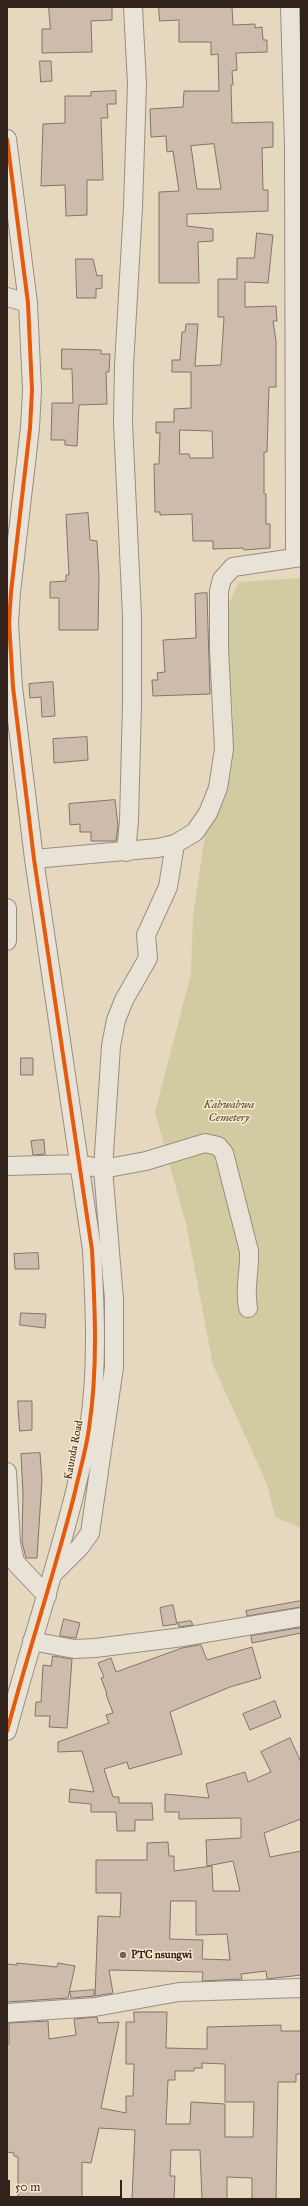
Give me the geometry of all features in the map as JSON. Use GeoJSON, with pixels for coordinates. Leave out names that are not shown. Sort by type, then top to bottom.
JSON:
{"type":"FeatureCollection","features":[{"type":"Feature","properties":{"kind":"street"},"geometry":{"type":"LineString","coordinates":[[126,852],[129,821],[132,728],[132,616],[123,423],[124,373],[133,207],[136,84],[133,7]]}},
{"type":"Feature","properties":{"kind":"street"},"geometry":{"type":"LineString","coordinates":[[34,859],[126,852],[175,844],[195,832],[208,813],[218,788],[224,749],[219,649],[219,590],[222,579],[233,567],[298,557],[294,147],[290,7]]}},
{"type":"Feature","properties":{"kind":"street","name":"Kaunda Road"},"geometry":{"type":"LineString","coordinates":[[7,139],[28,303],[32,390],[30,428],[11,592],[9,623],[10,691],[78,1164],[92,1250],[95,1312],[94,1373],[89,1428],[54,1572],[32,1641],[7,1731]]}},
{"type":"Feature","properties":{"kind":"street"},"geometry":{"type":"LineString","coordinates":[[7,297],[28,303]]}},
{"type":"Feature","properties":{"kind":"street"},"geometry":{"type":"LineString","coordinates":[[54,1572],[80,1547],[90,1534],[114,1367],[114,1299],[103,1169],[111,1053],[116,1020],[124,1000],[148,958],[146,935],[168,887],[175,844]]}},
{"type":"Feature","properties":{"kind":"street"},"geometry":{"type":"LineString","coordinates":[[7,908],[7,941]]}},
{"type":"Feature","properties":{"kind":"street"},"geometry":{"type":"LineString","coordinates":[[7,1166],[78,1164],[103,1169],[146,1161],[205,1143],[218,1146],[224,1153],[249,1251],[249,1264],[245,1294],[248,1308]]}},
{"type":"Feature","properties":{"kind":"street"},"geometry":{"type":"LineString","coordinates":[[7,1472],[11,1543],[15,1562],[47,1596]]}},
{"type":"Feature","properties":{"kind":"street"},"geometry":{"type":"LineString","coordinates":[[32,1641],[74,1648],[95,1648],[182,1637],[301,1617]]}},
{"type":"Feature","properties":{"kind":"street"},"geometry":{"type":"LineString","coordinates":[[7,2014],[95,2007],[179,1992],[301,1988]]}},
{"type":"Feature","properties":{"kind":"green space","name":"Kabwabwa Cemetery"},"geometry":{"type":"Polygon","coordinates":[[[301,578],[301,1528],[275,1517],[267,1484],[213,1365],[186,1224],[155,1112],[191,974],[193,915],[206,828],[230,779],[233,714],[223,616],[239,582],[301,578]]]}},
{"type":"Feature","properties":{"kind":"building"},"geometry":{"type":"Polygon","coordinates":[[[49,7],[112,7],[112,20],[91,21],[92,52],[42,53],[42,29],[50,29],[49,7]]]}},
{"type":"Feature","properties":{"kind":"building"},"geometry":{"type":"Polygon","coordinates":[[[159,7],[232,7],[233,25],[255,24],[255,28],[262,27],[263,40],[267,40],[267,52],[236,53],[237,70],[232,71],[233,85],[231,85],[232,123],[273,122],[273,147],[262,148],[263,190],[268,190],[268,211],[187,214],[187,226],[213,229],[213,241],[198,242],[199,283],[159,283],[159,192],[179,191],[173,151],[167,152],[166,136],[151,137],[150,109],[183,107],[184,91],[219,91],[218,54],[211,55],[211,42],[179,42],[179,20],[160,21],[159,7]],[[214,144],[191,146],[197,189],[221,189],[214,144]]]}},
{"type":"Feature","properties":{"kind":"building"},"geometry":{"type":"Polygon","coordinates":[[[40,61],[51,61],[52,81],[41,82],[40,61]]]}},
{"type":"Feature","properties":{"kind":"building"},"geometry":{"type":"Polygon","coordinates":[[[116,91],[116,104],[107,104],[108,118],[101,118],[103,180],[87,180],[87,215],[66,216],[65,185],[41,186],[43,124],[65,123],[65,96],[91,96],[91,92],[116,91]]]}},
{"type":"Feature","properties":{"kind":"building"},"geometry":{"type":"Polygon","coordinates":[[[257,233],[273,235],[268,283],[245,282],[245,307],[276,306],[277,321],[273,321],[276,341],[276,387],[269,387],[267,452],[264,452],[264,494],[266,494],[266,524],[270,524],[270,548],[244,550],[243,548],[213,549],[213,541],[193,541],[192,514],[160,515],[160,512],[155,512],[154,464],[159,464],[160,433],[156,433],[156,422],[174,422],[174,409],[191,408],[191,372],[172,372],[172,360],[180,360],[182,332],[185,332],[186,324],[198,324],[195,366],[221,365],[224,317],[218,317],[218,279],[237,279],[237,258],[254,258],[257,233]],[[180,430],[180,454],[189,454],[190,458],[213,458],[212,431],[180,430]]]}},
{"type":"Feature","properties":{"kind":"building"},"geometry":{"type":"Polygon","coordinates":[[[76,259],[93,259],[97,276],[102,275],[102,288],[96,289],[96,298],[77,298],[76,259]]]}},
{"type":"Feature","properties":{"kind":"building"},"geometry":{"type":"Polygon","coordinates":[[[62,349],[101,350],[101,354],[110,354],[109,372],[106,372],[107,404],[79,405],[77,446],[65,445],[65,440],[51,440],[52,403],[73,403],[72,369],[62,369],[62,349]]]}},
{"type":"Feature","properties":{"kind":"building"},"geometry":{"type":"Polygon","coordinates":[[[88,513],[90,540],[97,541],[99,577],[98,630],[59,630],[59,598],[50,598],[50,582],[66,581],[66,575],[69,575],[66,515],[88,513]]]}},
{"type":"Feature","properties":{"kind":"building"},"geometry":{"type":"Polygon","coordinates":[[[207,593],[210,694],[153,696],[152,680],[158,680],[157,673],[165,672],[163,640],[196,638],[195,594],[207,593]]]}},
{"type":"Feature","properties":{"kind":"building"},"geometry":{"type":"Polygon","coordinates":[[[53,682],[55,716],[42,717],[41,697],[30,698],[29,684],[53,682]]]}},
{"type":"Feature","properties":{"kind":"building"},"geometry":{"type":"Polygon","coordinates":[[[87,737],[88,760],[54,763],[53,739],[87,737]]]}},
{"type":"Feature","properties":{"kind":"building"},"geometry":{"type":"Polygon","coordinates":[[[115,800],[118,826],[116,841],[91,841],[91,832],[80,832],[80,824],[70,825],[69,804],[115,800]]]}},
{"type":"Feature","properties":{"kind":"building"},"geometry":{"type":"Polygon","coordinates":[[[21,1058],[33,1058],[33,1075],[21,1075],[21,1058]]]}},
{"type":"Feature","properties":{"kind":"building"},"geometry":{"type":"Polygon","coordinates":[[[44,1140],[45,1154],[33,1155],[31,1141],[44,1140]]]}},
{"type":"Feature","properties":{"kind":"building"},"geometry":{"type":"Polygon","coordinates":[[[38,1253],[39,1269],[15,1269],[14,1254],[38,1253]]]}},
{"type":"Feature","properties":{"kind":"building"},"geometry":{"type":"Polygon","coordinates":[[[21,1313],[46,1314],[45,1328],[20,1325],[21,1313]]]}},
{"type":"Feature","properties":{"kind":"building"},"geometry":{"type":"Polygon","coordinates":[[[18,1401],[32,1401],[32,1430],[20,1431],[18,1401]]]}},
{"type":"Feature","properties":{"kind":"building"},"geometry":{"type":"Polygon","coordinates":[[[40,1453],[42,1480],[37,1558],[26,1558],[22,1542],[23,1494],[21,1454],[40,1453]]]}},
{"type":"Feature","properties":{"kind":"building"},"geometry":{"type":"Polygon","coordinates":[[[301,1601],[301,1607],[247,1616],[246,1611],[301,1601]]]}},
{"type":"Feature","properties":{"kind":"building"},"geometry":{"type":"Polygon","coordinates":[[[173,1605],[177,1624],[163,1626],[160,1608],[173,1605]]]}},
{"type":"Feature","properties":{"kind":"building"},"geometry":{"type":"Polygon","coordinates":[[[64,1619],[80,1623],[76,1638],[60,1636],[64,1619]]]}},
{"type":"Feature","properties":{"kind":"building"},"geometry":{"type":"Polygon","coordinates":[[[191,1621],[193,1625],[179,1627],[178,1623],[191,1621]]]}},
{"type":"Feature","properties":{"kind":"building"},"geometry":{"type":"Polygon","coordinates":[[[301,1628],[301,1633],[252,1643],[251,1636],[301,1628]]]}},
{"type":"Feature","properties":{"kind":"building"},"geometry":{"type":"Polygon","coordinates":[[[201,1645],[207,1660],[252,1647],[261,1678],[230,1687],[170,1712],[182,1754],[129,1769],[127,1762],[104,1769],[113,1797],[119,1797],[119,1803],[152,1803],[153,1820],[135,1820],[135,1831],[117,1831],[116,1812],[91,1812],[91,1804],[69,1802],[70,1789],[94,1792],[82,1751],[58,1752],[58,1742],[109,1723],[106,1715],[113,1713],[101,1678],[104,1677],[98,1663],[111,1658],[116,1672],[182,1648],[201,1645]]]}},
{"type":"Feature","properties":{"kind":"building"},"geometry":{"type":"Polygon","coordinates":[[[53,1656],[72,1659],[67,1728],[49,1727],[50,1716],[35,1716],[36,1702],[41,1702],[43,1665],[51,1666],[53,1656]]]}},
{"type":"Feature","properties":{"kind":"building"},"geometry":{"type":"Polygon","coordinates":[[[275,1701],[281,1717],[250,1730],[243,1714],[275,1701]]]}},
{"type":"Feature","properties":{"kind":"building"},"geometry":{"type":"Polygon","coordinates":[[[290,1738],[301,1762],[301,1819],[264,1833],[270,1857],[301,1851],[301,1975],[267,1979],[266,1971],[241,1974],[242,1979],[202,1981],[203,1972],[109,1970],[113,1993],[95,1996],[98,1916],[120,1917],[121,1893],[96,1893],[96,1860],[147,1860],[147,1843],[168,1842],[169,1856],[174,1856],[174,1871],[212,1866],[213,1891],[240,1891],[233,1861],[207,1866],[206,1840],[241,1838],[241,1818],[179,1819],[179,1812],[165,1812],[165,1794],[209,1798],[206,1784],[245,1772],[248,1782],[271,1772],[261,1752],[290,1738]],[[171,1901],[170,1939],[203,1940],[202,1959],[230,1960],[227,1934],[196,1935],[196,1901],[171,1901]]]}},
{"type":"Feature","properties":{"kind":"building"},"geometry":{"type":"Polygon","coordinates":[[[17,1963],[57,1967],[58,1963],[75,1966],[68,1998],[7,2002],[7,1964],[17,1965],[17,1963]]]}},
{"type":"Feature","properties":{"kind":"building"},"geometry":{"type":"Polygon","coordinates":[[[94,1990],[94,1996],[71,1998],[70,1992],[94,1990]]]}},
{"type":"Feature","properties":{"kind":"building"},"geometry":{"type":"Polygon","coordinates":[[[134,2012],[167,2012],[166,2048],[207,2049],[207,2027],[281,2025],[281,2031],[301,2031],[301,2074],[296,2074],[296,2082],[278,2082],[276,2199],[252,2199],[252,2178],[227,2177],[227,2199],[202,2199],[200,2150],[171,2150],[170,2176],[175,2176],[174,2199],[132,2199],[135,2130],[99,2128],[91,2163],[82,2162],[82,2199],[18,2199],[18,2157],[14,2156],[14,2153],[7,2152],[7,2044],[9,2044],[9,2023],[48,2021],[49,2039],[76,2035],[74,2019],[97,2017],[98,2023],[119,2022],[101,2108],[126,2113],[126,2096],[133,2096],[134,2064],[126,2064],[126,2022],[134,2022],[134,2012]],[[202,2063],[202,2068],[194,2068],[194,2071],[175,2071],[175,2080],[168,2080],[166,2124],[190,2124],[191,2102],[225,2104],[225,2137],[253,2137],[254,2102],[225,2102],[225,2064],[202,2063]]]}},
{"type":"Feature","properties":{"kind":"cycle path"},"geometry":{"type":"LineString","coordinates":[[7,139],[28,303],[32,390],[30,428],[11,592],[9,623],[13,687],[34,859],[92,1250],[95,1339],[94,1384],[88,1437],[66,1526],[7,1731]]}},
{"type":"Feature","properties":{"kind":"place","name":"PTC nsungwi"},"geometry":{"type":"Point","coordinates":[123,1955]}}]}
